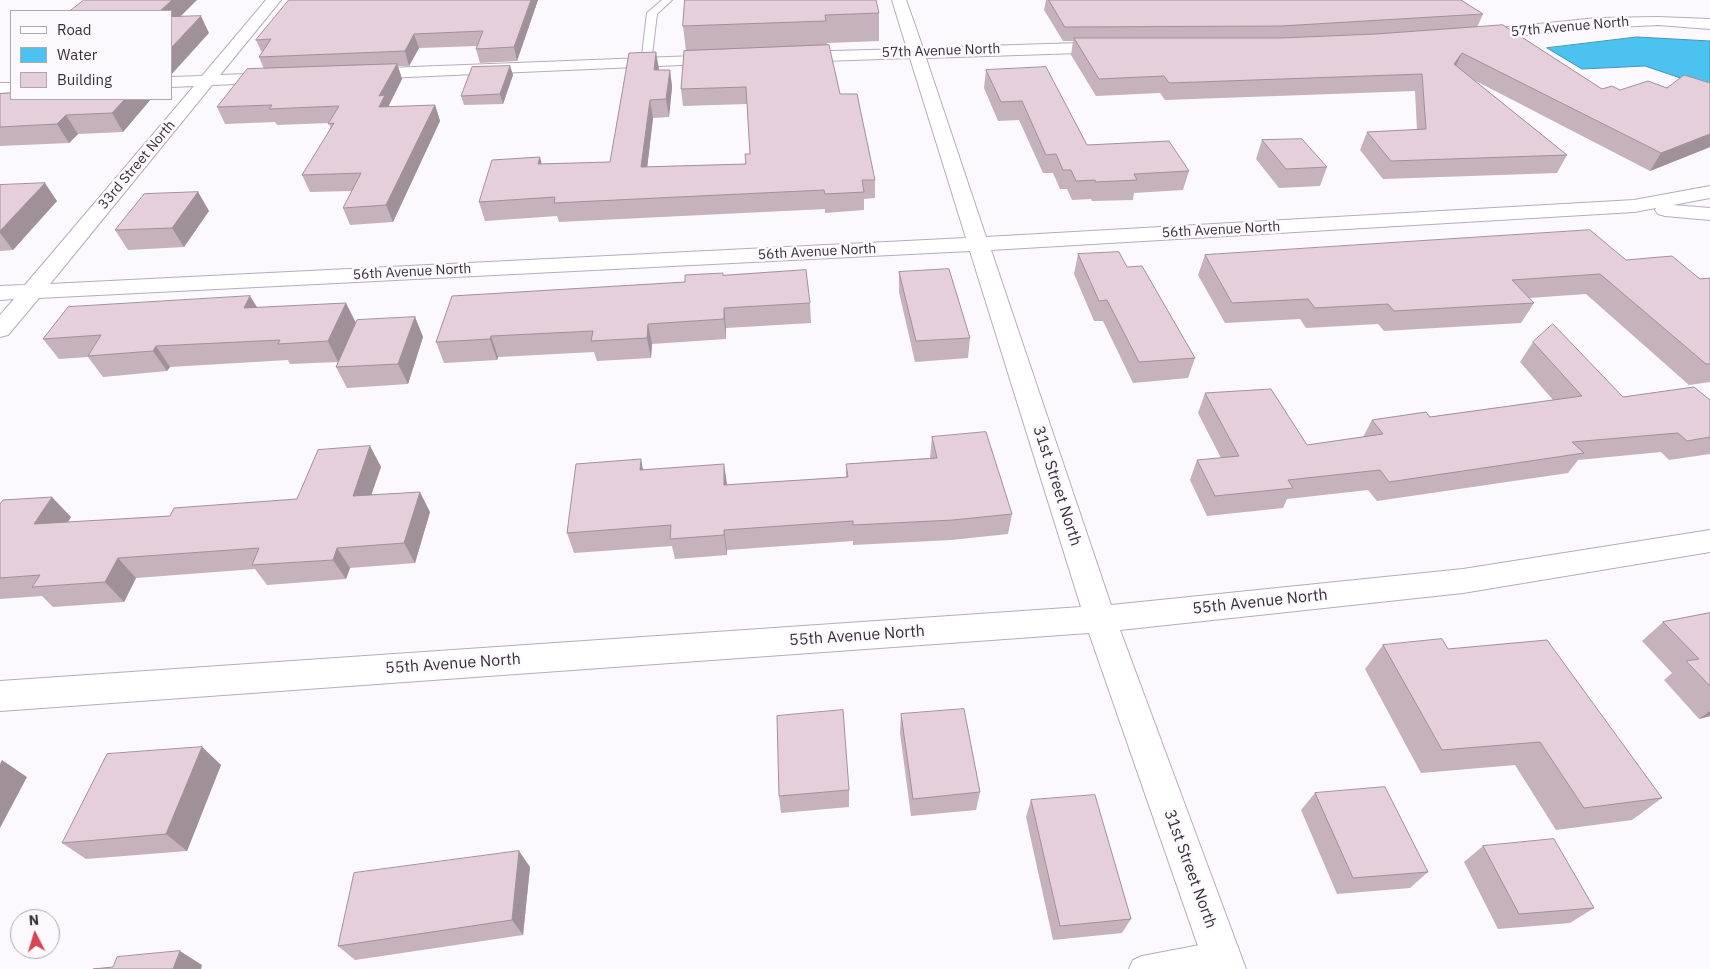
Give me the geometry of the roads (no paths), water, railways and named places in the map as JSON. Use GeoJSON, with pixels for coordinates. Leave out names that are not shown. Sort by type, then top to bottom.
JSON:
{"type":"FeatureCollection","features":[{"type":"Feature","properties":{"kind":"street","name":"33rd Street North"},"geometry":{"type":"LineString","coordinates":[[0,330],[274,0]]}},
{"type":"Feature","properties":{"kind":"street","name":"31st Street North"},"geometry":{"type":"LineString","coordinates":[[899,0],[1100,619],[1224,962]]}},
{"type":"Feature","properties":{"kind":"street","name":"57th Avenue North"},"geometry":{"type":"LineString","coordinates":[[1464,36],[1598,23],[1658,21],[1710,24]]}},
{"type":"Feature","properties":{"kind":"street","name":"57th Avenue North"},"geometry":{"type":"LineString","coordinates":[[775,58],[915,52],[1127,48]]}},
{"type":"Feature","properties":{"kind":"street"},"geometry":{"type":"LineString","coordinates":[[343,75],[736,59]]}},
{"type":"Feature","properties":{"kind":"street"},"geometry":{"type":"LineString","coordinates":[[172,82],[294,77]]}},
{"type":"Feature","properties":{"kind":"street"},"geometry":{"type":"LineString","coordinates":[[1634,206],[1710,192]]}},
{"type":"Feature","properties":{"kind":"street"},"geometry":{"type":"LineString","coordinates":[[1634,206],[1710,214]]}},
{"type":"Feature","properties":{"kind":"street","name":"56th Avenue North"},"geometry":{"type":"LineString","coordinates":[[0,293],[979,244],[1634,206]]}},
{"type":"Feature","properties":{"kind":"street","name":"55th Avenue North"},"geometry":{"type":"LineString","coordinates":[[0,696],[1100,619],[1463,581],[1710,541]]}},
{"type":"Feature","properties":{"kind":"lane"},"geometry":{"type":"LineString","coordinates":[[646,63],[652,13],[667,0]]}},
{"type":"Feature","properties":{"kind":"lane"},"geometry":{"type":"LineString","coordinates":[[1142,969],[1224,962]]}},
{"type":"Feature","properties":{"kind":"water"},"geometry":{"type":"Polygon","coordinates":[[[1637,37],[1710,41],[1710,88],[1645,66],[1582,69],[1547,48],[1637,37]]]}}]}
